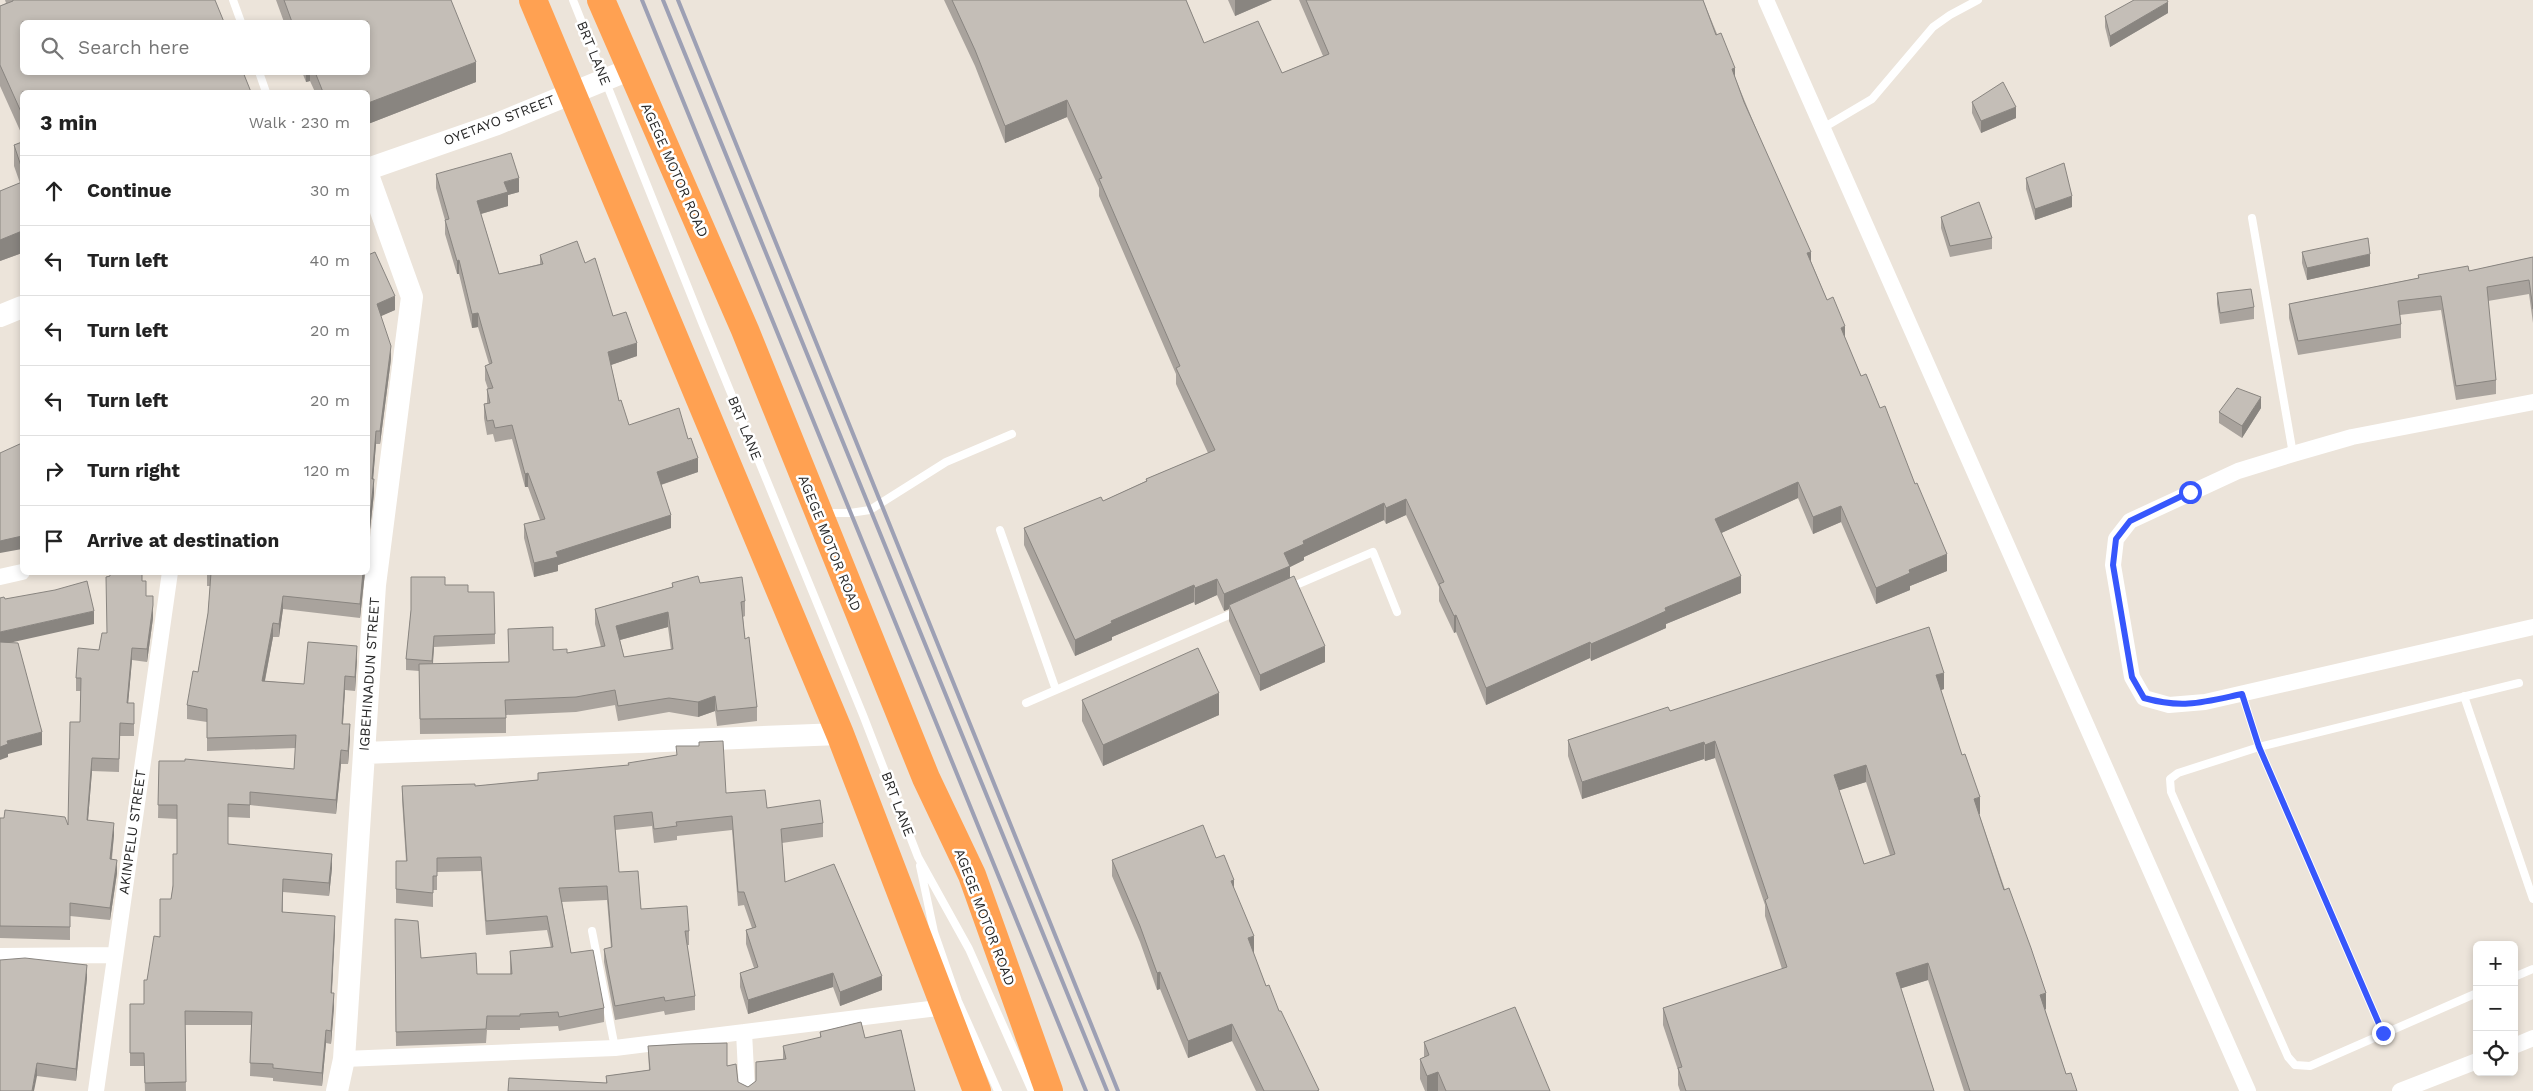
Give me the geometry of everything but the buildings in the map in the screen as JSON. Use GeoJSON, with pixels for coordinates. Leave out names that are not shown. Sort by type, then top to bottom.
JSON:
{"type":"FeatureCollection","features":[{"type":"Feature","properties":{"kind":"highway"},"geometry":{"type":"LineString","coordinates":[[533,0],[840,734],[977,1091]]}},
{"type":"Feature","properties":{"kind":"highway","name":"AGEGE MOTOR ROAD"},"geometry":{"type":"LineString","coordinates":[[601,0],[745,330],[926,778],[972,875],[1049,1091]]}},
{"type":"Feature","properties":{"kind":"street"},"geometry":{"type":"LineString","coordinates":[[1766,0],[2248,1091]]}},
{"type":"Feature","properties":{"kind":"street","name":"OYETAYO STREET"},"geometry":{"type":"LineString","coordinates":[[370,168],[497,124],[630,69]]}},
{"type":"Feature","properties":{"kind":"street","name":"IGBEHINADUN STREET"},"geometry":{"type":"LineString","coordinates":[[338,1091],[344,1059],[375,584],[412,297],[370,181]]}},
{"type":"Feature","properties":{"kind":"street"},"geometry":{"type":"LineString","coordinates":[[0,316],[20,308]]}},
{"type":"Feature","properties":{"kind":"street"},"geometry":{"type":"LineString","coordinates":[[2533,402],[2352,437],[2238,471],[2130,521],[2116,539],[2113,565],[2132,677],[2144,698],[2169,705],[2205,702],[2533,627]]}},
{"type":"Feature","properties":{"kind":"street"},"geometry":{"type":"LineString","coordinates":[[0,577],[20,572]]}},
{"type":"Feature","properties":{"kind":"street","name":"AKINPELU STREET"},"geometry":{"type":"LineString","coordinates":[[96,1091],[170,575]]}},
{"type":"Feature","properties":{"kind":"street"},"geometry":{"type":"LineString","coordinates":[[364,753],[840,734]]}},
{"type":"Feature","properties":{"kind":"street"},"geometry":{"type":"LineString","coordinates":[[0,956],[114,955]]}},
{"type":"Feature","properties":{"kind":"street"},"geometry":{"type":"LineString","coordinates":[[344,1059],[614,1048],[946,1007]]}},
{"type":"Feature","properties":{"kind":"street"},"geometry":{"type":"LineString","coordinates":[[744,1032],[747,1091]]}},
{"type":"Feature","properties":{"kind":"street"},"geometry":{"type":"LineString","coordinates":[[2518,1044],[2533,1038]]}},
{"type":"Feature","properties":{"kind":"street"},"geometry":{"type":"LineString","coordinates":[[2400,1091],[2473,1063]]}},
{"type":"Feature","properties":{"kind":"lane"},"geometry":{"type":"LineString","coordinates":[[233,0],[240,20]]}},
{"type":"Feature","properties":{"kind":"lane","name":"BRT LANE"},"geometry":{"type":"LineString","coordinates":[[573,0],[703,325],[864,715],[918,857],[969,949],[1032,1091]]}},
{"type":"Feature","properties":{"kind":"lane"},"geometry":{"type":"LineString","coordinates":[[1823,128],[1872,99],[1933,27],[1950,15],[1978,0]]}},
{"type":"Feature","properties":{"kind":"lane"},"geometry":{"type":"LineString","coordinates":[[260,75],[265,90]]}},
{"type":"Feature","properties":{"kind":"lane"},"geometry":{"type":"LineString","coordinates":[[2252,218],[2293,454]]}},
{"type":"Feature","properties":{"kind":"lane"},"geometry":{"type":"LineString","coordinates":[[818,513],[850,513],[870,510],[946,462],[1012,434]]}},
{"type":"Feature","properties":{"kind":"lane"},"geometry":{"type":"LineString","coordinates":[[1000,530],[1056,690]]}},
{"type":"Feature","properties":{"kind":"lane"},"geometry":{"type":"LineString","coordinates":[[1283,591],[1373,552],[1397,612]]}},
{"type":"Feature","properties":{"kind":"lane"},"geometry":{"type":"LineString","coordinates":[[1026,703],[1246,607]]}},
{"type":"Feature","properties":{"kind":"lane"},"geometry":{"type":"LineString","coordinates":[[2473,995],[2310,1066],[2295,1065],[2288,1057],[2171,792],[2170,779],[2178,773],[2259,747],[2519,683]]}},
{"type":"Feature","properties":{"kind":"lane"},"geometry":{"type":"LineString","coordinates":[[2242,694],[2259,747],[2383,1033]]}},
{"type":"Feature","properties":{"kind":"lane"},"geometry":{"type":"LineString","coordinates":[[2464,696],[2533,899]]}},
{"type":"Feature","properties":{"kind":"lane","name":"BRT LANE"},"geometry":{"type":"LineString","coordinates":[[918,857],[934,932],[958,1001],[998,1091]]}},
{"type":"Feature","properties":{"kind":"lane"},"geometry":{"type":"LineString","coordinates":[[592,931],[614,1048]]}},
{"type":"Feature","properties":{"kind":"lane"},"geometry":{"type":"LineString","coordinates":[[2518,975],[2533,969]]}},
{"type":"Feature","properties":{"kind":"railway"},"geometry":{"type":"LineString","coordinates":[[642,0],[1086,1091]]}},
{"type":"Feature","properties":{"kind":"railway"},"geometry":{"type":"LineString","coordinates":[[663,0],[1107,1091]]}},
{"type":"Feature","properties":{"kind":"railway"},"geometry":{"type":"LineString","coordinates":[[678,0],[1118,1091]]}},
{"type":"Feature","properties":{"kind":"route"},"geometry":{"type":"LineString","coordinates":[[2190,492],[2130,521],[2116,539],[2113,565],[2132,677],[2144,698],[2169,705],[2205,702],[2242,694],[2259,747],[2383,1033]]}}]}
